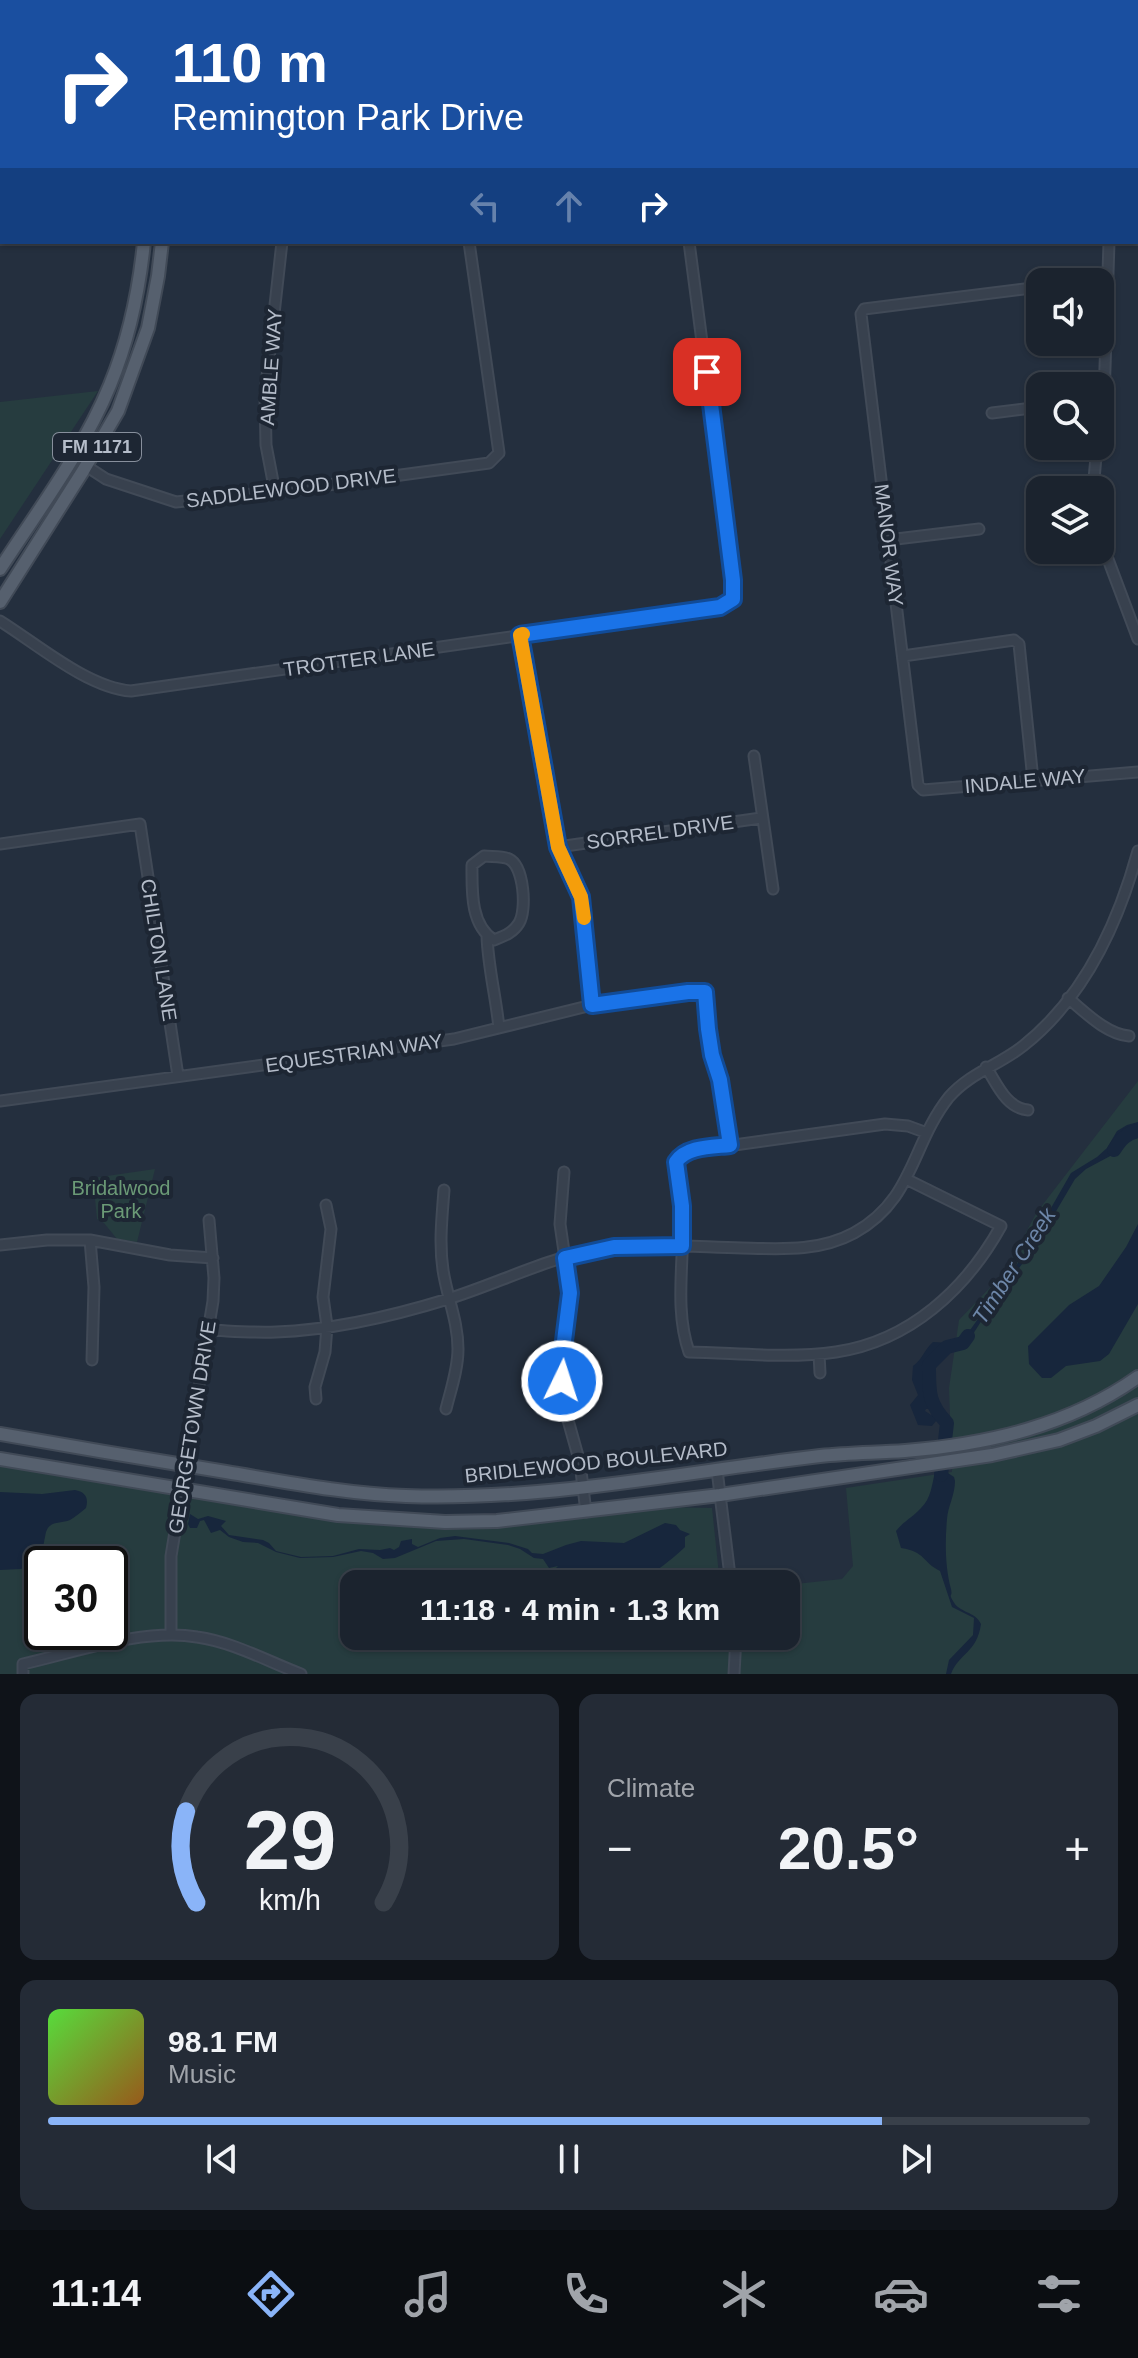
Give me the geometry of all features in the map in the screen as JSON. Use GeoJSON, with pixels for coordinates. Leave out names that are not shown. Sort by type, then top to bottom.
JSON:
{"type":"FeatureCollection","features":[{"type":"Feature","properties":{"kind":"main road","name":"FM 1171"},"geometry":{"type":"LineString","coordinates":[[0,569],[81,444],[110,386],[131,320],[144,244]]}},
{"type":"Feature","properties":{"kind":"main road","name":"FM 1171"},"geometry":{"type":"LineString","coordinates":[[0,602],[118,411],[142,350],[155,294],[162,244]]}},
{"type":"Feature","properties":{"kind":"main road","name":"BRIDLEWOOD BOULEVARD"},"geometry":{"type":"LineString","coordinates":[[0,1434],[319,1487],[404,1496],[495,1496],[835,1455],[971,1443],[1057,1421],[1138,1377]]}},
{"type":"Feature","properties":{"kind":"main road"},"geometry":{"type":"LineString","coordinates":[[0,1459],[338,1515],[402,1521],[473,1522],[586,1512],[973,1459],[1059,1440],[1138,1405]]}},
{"type":"Feature","properties":{"kind":"main road"},"geometry":{"type":"LineString","coordinates":[[653,1478],[656,1502]]}},
{"type":"Feature","properties":{"kind":"street","name":"AMBLE WAY"},"geometry":{"type":"LineString","coordinates":[[275,492],[266,445],[265,395],[282,244]]}},
{"type":"Feature","properties":{"kind":"street","name":"SADDLEWOOD DRIVE"},"geometry":{"type":"LineString","coordinates":[[86,466],[106,479],[176,502],[489,463],[499,453],[469,244]]}},
{"type":"Feature","properties":{"kind":"street","name":"TROTTER LANE"},"geometry":{"type":"LineString","coordinates":[[0,621],[94,681],[116,690],[131,691],[720,607],[733,599],[731,564],[689,244]]}},
{"type":"Feature","properties":{"kind":"street"},"geometry":{"type":"LineString","coordinates":[[1108,268],[1109,244]]}},
{"type":"Feature","properties":{"kind":"street","name":"MANOR WAY"},"geometry":{"type":"LineString","coordinates":[[917,782],[861,314],[864,309],[1026,289]]}},
{"type":"Feature","properties":{"kind":"street"},"geometry":{"type":"LineString","coordinates":[[992,413],[1026,409]]}},
{"type":"Feature","properties":{"kind":"street"},"geometry":{"type":"LineString","coordinates":[[888,540],[979,529]]}},
{"type":"Feature","properties":{"kind":"street"},"geometry":{"type":"LineString","coordinates":[[1110,564],[1138,639]]}},
{"type":"Feature","properties":{"kind":"street"},"geometry":{"type":"LineString","coordinates":[[520,635],[558,847],[581,897],[592,1005]]}},
{"type":"Feature","properties":{"kind":"street"},"geometry":{"type":"LineString","coordinates":[[903,656],[1014,640],[1018,642],[1021,645],[1020,666],[1033,780]]}},
{"type":"Feature","properties":{"kind":"street"},"geometry":{"type":"LineString","coordinates":[[754,756],[773,889]]}},
{"type":"Feature","properties":{"kind":"street","name":"INDALE WAY"},"geometry":{"type":"LineString","coordinates":[[917,782],[923,790],[1138,772]]}},
{"type":"Feature","properties":{"kind":"street","name":"SORREL DRIVE"},"geometry":{"type":"LineString","coordinates":[[558,847],[761,818]]}},
{"type":"Feature","properties":{"kind":"street","name":"CHILTON LANE"},"geometry":{"type":"LineString","coordinates":[[0,844],[140,824],[178,1076]]}},
{"type":"Feature","properties":{"kind":"street"},"geometry":{"type":"LineString","coordinates":[[209,1330],[276,1332],[397,1314],[565,1258],[614,1247],[784,1249],[815,1247],[854,1233],[890,1205],[950,1096],[964,1081],[1027,1042],[1068,998],[1092,965],[1115,923],[1138,851]]}},
{"type":"Feature","properties":{"kind":"street"},"geometry":{"type":"LineString","coordinates":[[487,936],[494,940],[508,935],[525,909],[519,873],[513,861],[507,858],[484,856],[472,865],[472,892],[477,921],[487,936],[499,1028]]}},
{"type":"Feature","properties":{"kind":"street","name":"EQUESTRIAN WAY"},"geometry":{"type":"LineString","coordinates":[[0,1101],[454,1039],[592,1005],[705,992],[712,1055],[720,1080],[730,1145]]}},
{"type":"Feature","properties":{"kind":"street"},"geometry":{"type":"LineString","coordinates":[[1068,998],[1119,1035],[1129,1036]]}},
{"type":"Feature","properties":{"kind":"street"},"geometry":{"type":"LineString","coordinates":[[986,1067],[1012,1106],[1028,1110]]}},
{"type":"Feature","properties":{"kind":"street"},"geometry":{"type":"LineString","coordinates":[[906,1179],[1001,1226],[964,1280],[931,1311],[895,1333],[839,1352],[796,1355],[689,1352],[682,1310],[682,1206],[676,1162],[679,1156],[730,1145],[891,1124],[927,1133]]}},
{"type":"Feature","properties":{"kind":"street"},"geometry":{"type":"LineString","coordinates":[[564,1172],[559,1211],[570,1293],[562,1381],[566,1413],[580,1463],[586,1512]]}},
{"type":"Feature","properties":{"kind":"street"},"geometry":{"type":"LineString","coordinates":[[444,1190],[441,1241],[458,1350],[446,1409]]}},
{"type":"Feature","properties":{"kind":"street"},"geometry":{"type":"LineString","coordinates":[[316,1399],[315,1387],[325,1352],[327,1326],[323,1297],[331,1229],[326,1205]]}},
{"type":"Feature","properties":{"kind":"street","name":"GEORGETOWN DRIVE"},"geometry":{"type":"LineString","coordinates":[[171,1635],[170,1566],[209,1330],[214,1278],[209,1220]]}},
{"type":"Feature","properties":{"kind":"street"},"geometry":{"type":"LineString","coordinates":[[0,1245],[90,1240],[170,1255],[213,1258]]}},
{"type":"Feature","properties":{"kind":"street"},"geometry":{"type":"LineString","coordinates":[[90,1240],[94,1287],[92,1360]]}},
{"type":"Feature","properties":{"kind":"street"},"geometry":{"type":"LineString","coordinates":[[819,1354],[820,1373]]}},
{"type":"Feature","properties":{"kind":"street"},"geometry":{"type":"LineString","coordinates":[[717,1470],[729,1570]]}},
{"type":"Feature","properties":{"kind":"street"},"geometry":{"type":"LineString","coordinates":[[23,1669],[138,1637],[171,1635],[211,1639],[301,1674]]}},
{"type":"Feature","properties":{"kind":"street"},"geometry":{"type":"LineString","coordinates":[[734,1674],[735,1650]]}},
{"type":"Feature","properties":{"kind":"green space"},"geometry":{"type":"Polygon","coordinates":[[[98,391],[0,539],[0,402],[98,391]]]}},
{"type":"Feature","properties":{"kind":"green space"},"geometry":{"type":"Polygon","coordinates":[[[1138,1081],[1138,1674],[0,1674],[0,1466],[270,1511],[378,1525],[461,1528],[629,1509],[712,1508],[719,1570],[340,1570],[340,1650],[800,1650],[800,1584],[842,1579],[853,1566],[846,1488],[952,1472],[949,1388],[959,1320],[1004,1273],[1037,1212],[1138,1081]]]}},
{"type":"Feature","properties":{"kind":"green space","name":"Bridalwood Park"},"geometry":{"type":"Polygon","coordinates":[[[155,1169],[137,1242],[117,1239],[97,1219],[93,1178],[155,1169]]]}},
{"type":"Feature","properties":{"kind":"water"},"geometry":{"type":"Polygon","coordinates":[[[1138,1122],[1138,1130],[1126,1135],[1114,1154],[1086,1169],[1075,1179],[1035,1247],[968,1342],[947,1347],[934,1371],[923,1382],[927,1392],[933,1392],[936,1400],[935,1408],[925,1411],[936,1421],[932,1426],[918,1425],[910,1405],[918,1395],[912,1380],[913,1366],[933,1342],[963,1340],[1027,1250],[1071,1173],[1107,1148],[1117,1131],[1138,1122]]]}},
{"type":"Feature","properties":{"kind":"water"},"geometry":{"type":"Polygon","coordinates":[[[1138,1224],[1138,1304],[1109,1354],[1100,1361],[1066,1366],[1051,1378],[1042,1378],[1029,1364],[1028,1346],[1069,1305],[1099,1286],[1138,1224]]]}},
{"type":"Feature","properties":{"kind":"water"},"geometry":{"type":"Polygon","coordinates":[[[945,1471],[955,1481],[946,1537],[951,1597],[959,1608],[975,1617],[981,1624],[976,1641],[951,1674],[946,1674],[949,1660],[973,1635],[974,1618],[952,1607],[940,1571],[915,1552],[901,1548],[896,1531],[927,1500],[935,1472],[945,1471]]]}},
{"type":"Feature","properties":{"kind":"water"},"geometry":{"type":"Polygon","coordinates":[[[75,1490],[85,1496],[86,1508],[70,1520],[48,1528],[43,1546],[24,1546],[24,1567],[0,1570],[0,1492],[42,1494],[75,1490]]]}},
{"type":"Feature","properties":{"kind":"water"},"geometry":{"type":"Polygon","coordinates":[[[190,1514],[198,1519],[208,1516],[226,1521],[221,1526],[229,1535],[263,1540],[276,1551],[301,1557],[333,1556],[359,1549],[394,1550],[401,1541],[412,1539],[412,1544],[418,1547],[440,1538],[455,1536],[509,1543],[532,1553],[543,1554],[581,1541],[624,1543],[665,1523],[676,1525],[690,1534],[685,1537],[685,1547],[657,1570],[554,1570],[558,1566],[549,1568],[543,1559],[534,1558],[520,1549],[464,1539],[436,1541],[395,1558],[383,1559],[361,1551],[333,1557],[300,1558],[276,1552],[258,1543],[243,1542],[229,1537],[220,1530],[211,1533],[204,1520],[197,1528],[190,1528],[190,1514]]]}},
{"type":"Feature","properties":{"kind":"waterway","name":"Timber Creek"},"geometry":{"type":"LineString","coordinates":[[1114,1150],[1127,1136],[1138,1131]]}},
{"type":"Feature","properties":{"kind":"waterway","name":"Timber Creek"},"geometry":{"type":"LineString","coordinates":[[941,1475],[947,1423],[931,1397],[929,1365],[947,1347],[963,1343],[968,1336]]}},
{"type":"Feature","properties":{"kind":"slow traffic"},"geometry":{"type":"LineString","coordinates":[[523,634],[520,635],[558,847],[581,897],[584,918]]}},
{"type":"Feature","properties":{"kind":"route"},"geometry":{"type":"LineString","coordinates":[[562,1381],[570,1293],[565,1258],[614,1247],[682,1246],[682,1206],[676,1162],[684,1153],[730,1145],[720,1080],[712,1055],[705,992],[592,1005],[581,897],[558,847],[520,635],[720,607],[733,599],[707,372]]}}]}
